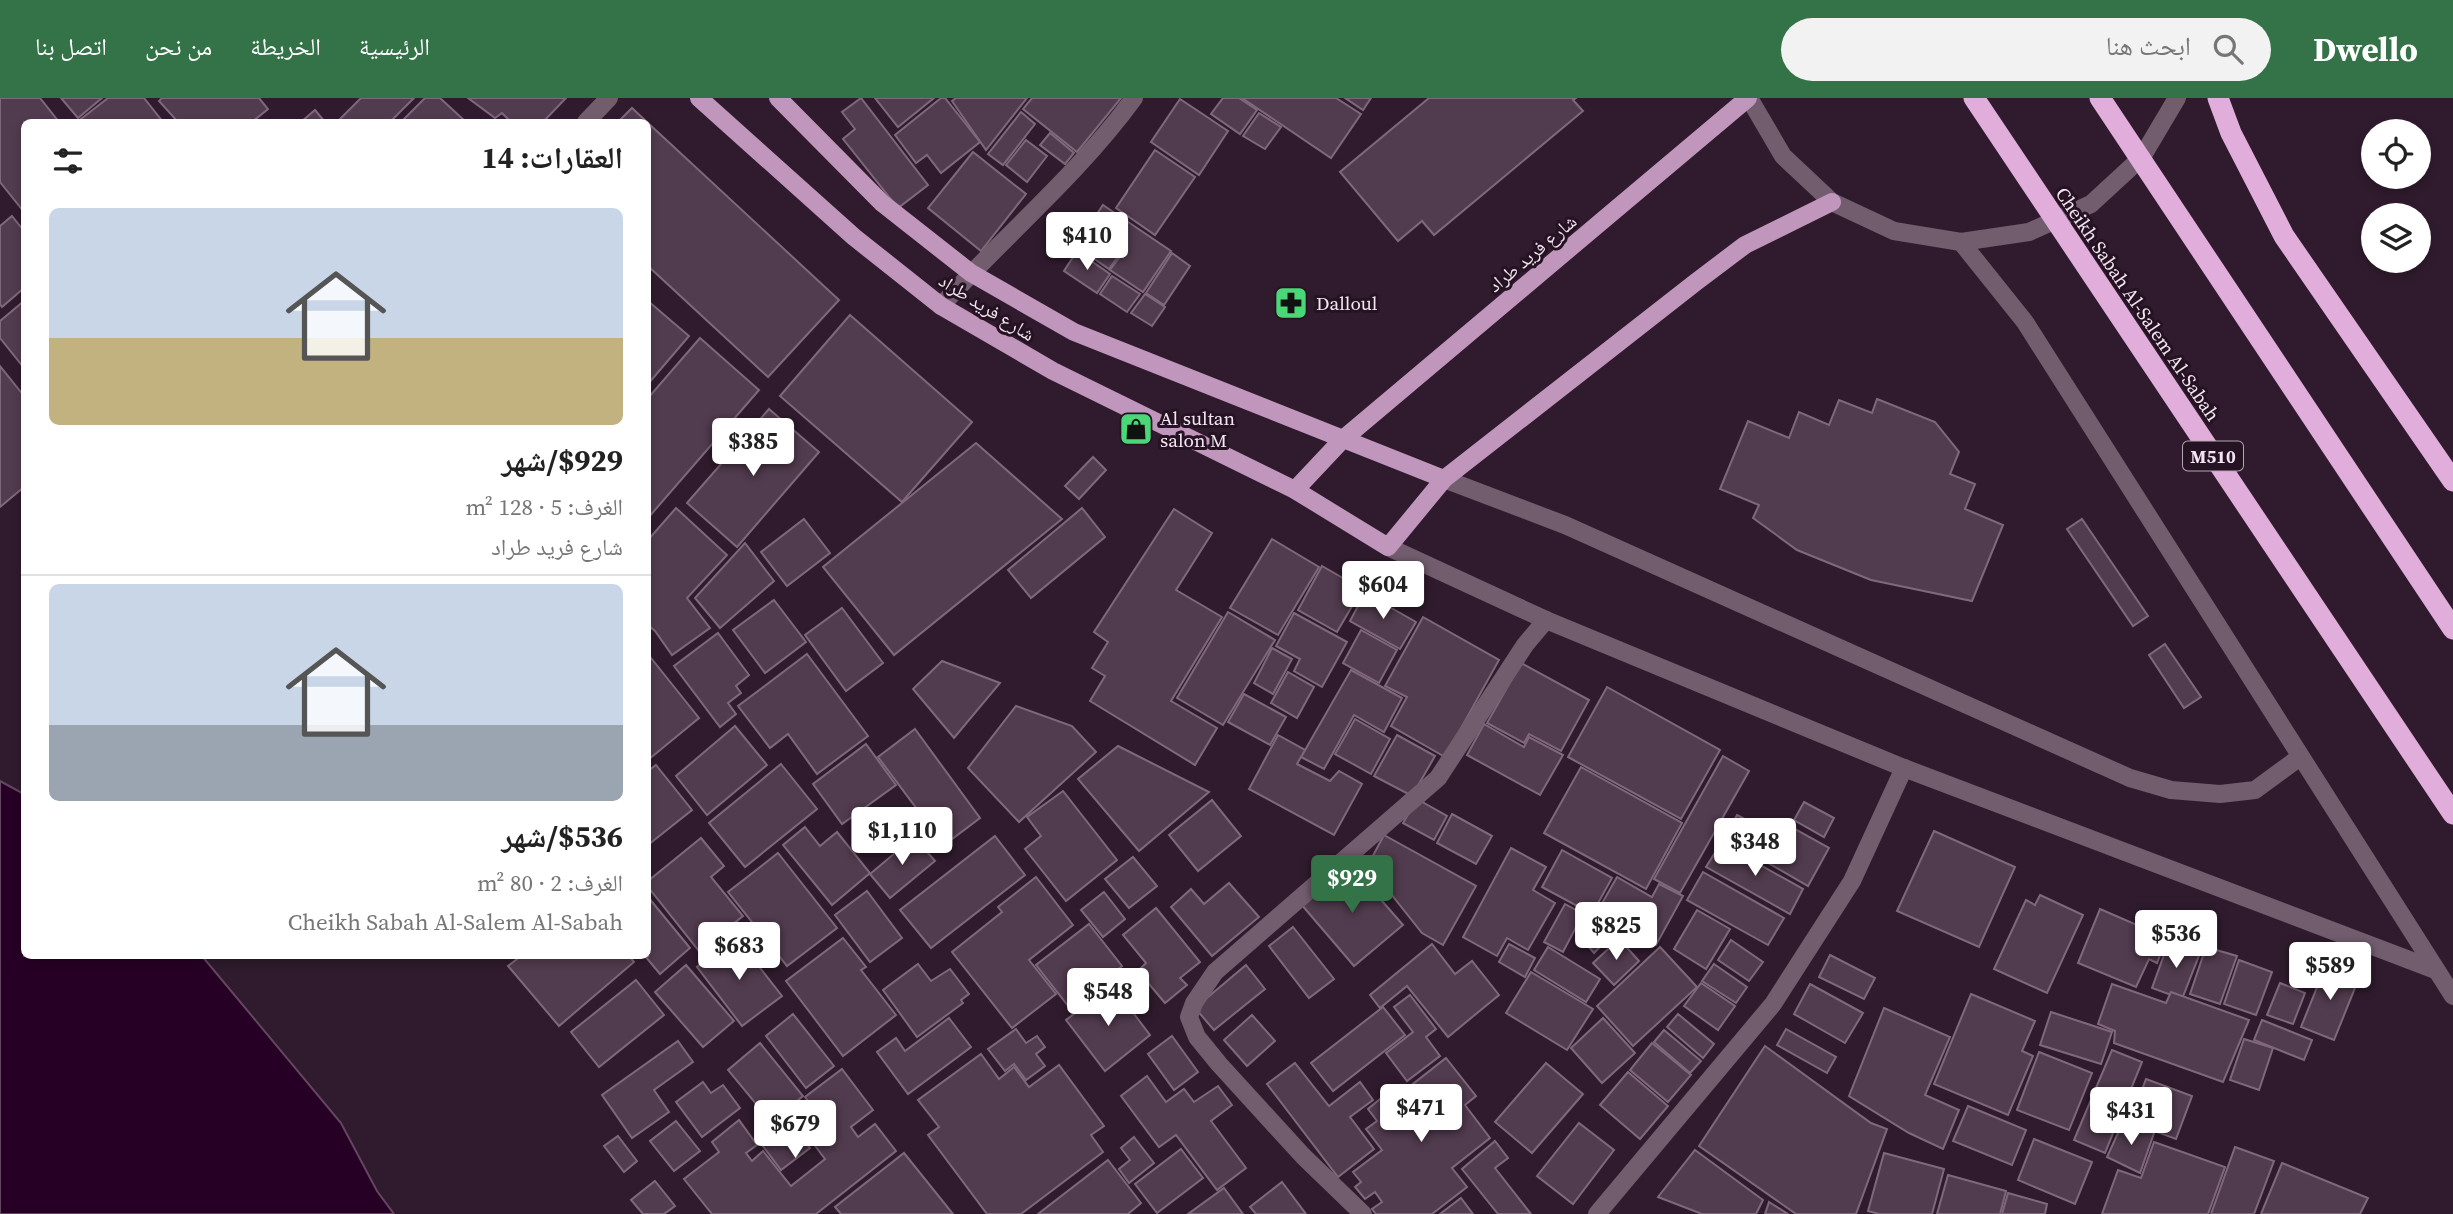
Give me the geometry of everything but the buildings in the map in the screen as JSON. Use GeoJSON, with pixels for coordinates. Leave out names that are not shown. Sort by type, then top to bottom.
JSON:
{"type":"FeatureCollection","features":[{"type":"Feature","properties":{"kind":"highway","name":"Cheikh Sabah Al-Salem Al-Sabah"},"geometry":{"type":"LineString","coordinates":[[1973,98],[2453,814]]}},
{"type":"Feature","properties":{"kind":"highway"},"geometry":{"type":"LineString","coordinates":[[2100,98],[2453,629]]}},
{"type":"Feature","properties":{"kind":"highway"},"geometry":{"type":"LineString","coordinates":[[2218,98],[2231,133],[2284,236],[2453,481]]}},
{"type":"Feature","properties":{"kind":"main road","name":"شارع فريد طراد"},"geometry":{"type":"LineString","coordinates":[[699,98],[854,237],[941,306],[1053,371],[1294,490],[1388,547]]}},
{"type":"Feature","properties":{"kind":"main road","name":"شارع فريد طراد"},"geometry":{"type":"LineString","coordinates":[[778,98],[882,203],[971,273],[1074,332],[1444,479]]}},
{"type":"Feature","properties":{"kind":"main road","name":"شارع فريد طراد"},"geometry":{"type":"LineString","coordinates":[[1294,490],[1342,440],[1749,98]]}},
{"type":"Feature","properties":{"kind":"main road"},"geometry":{"type":"LineString","coordinates":[[1388,547],[1444,479],[1745,245],[1832,202]]}},
{"type":"Feature","properties":{"kind":"street"},"geometry":{"type":"LineString","coordinates":[[589,119],[609,98]]}},
{"type":"Feature","properties":{"kind":"street"},"geometry":{"type":"LineString","coordinates":[[941,306],[1108,134],[1134,98]]}},
{"type":"Feature","properties":{"kind":"street"},"geometry":{"type":"LineString","coordinates":[[1749,98],[1783,156],[1832,202],[1894,231],[1961,242],[2029,232],[2091,204],[2141,158],[2177,98]]}},
{"type":"Feature","properties":{"kind":"street"},"geometry":{"type":"LineString","coordinates":[[1961,242],[2025,322],[2453,996]]}},
{"type":"Feature","properties":{"kind":"street"},"geometry":{"type":"LineString","coordinates":[[1444,479],[1565,525],[2130,778],[2171,790],[2220,794],[2255,790],[2300,757]]}},
{"type":"Feature","properties":{"kind":"street"},"geometry":{"type":"LineString","coordinates":[[1388,547],[1546,620],[1904,768],[2433,968]]}},
{"type":"Feature","properties":{"kind":"street"},"geometry":{"type":"LineString","coordinates":[[1363,1214],[1303,1156],[1219,1065],[1196,1037],[1189,1017],[1194,1003],[1215,971],[1438,778],[1525,645],[1546,620]]}},
{"type":"Feature","properties":{"kind":"street"},"geometry":{"type":"LineString","coordinates":[[1597,1214],[1773,1004],[1853,881],[1904,768]]}},
{"type":"Feature","properties":{"kind":"shaded area"},"geometry":{"type":"Polygon","coordinates":[[[0,781],[21,792],[21,959],[204,959],[341,1123],[377,1191],[394,1214],[0,1214],[0,781]]]}},
{"type":"Feature","properties":{"kind":"place","name":"Dalloul"},"geometry":{"type":"Point","coordinates":[1291,303]}},
{"type":"Feature","properties":{"kind":"place","name":"Al sultan salon M"},"geometry":{"type":"Point","coordinates":[1136,429]}}]}
